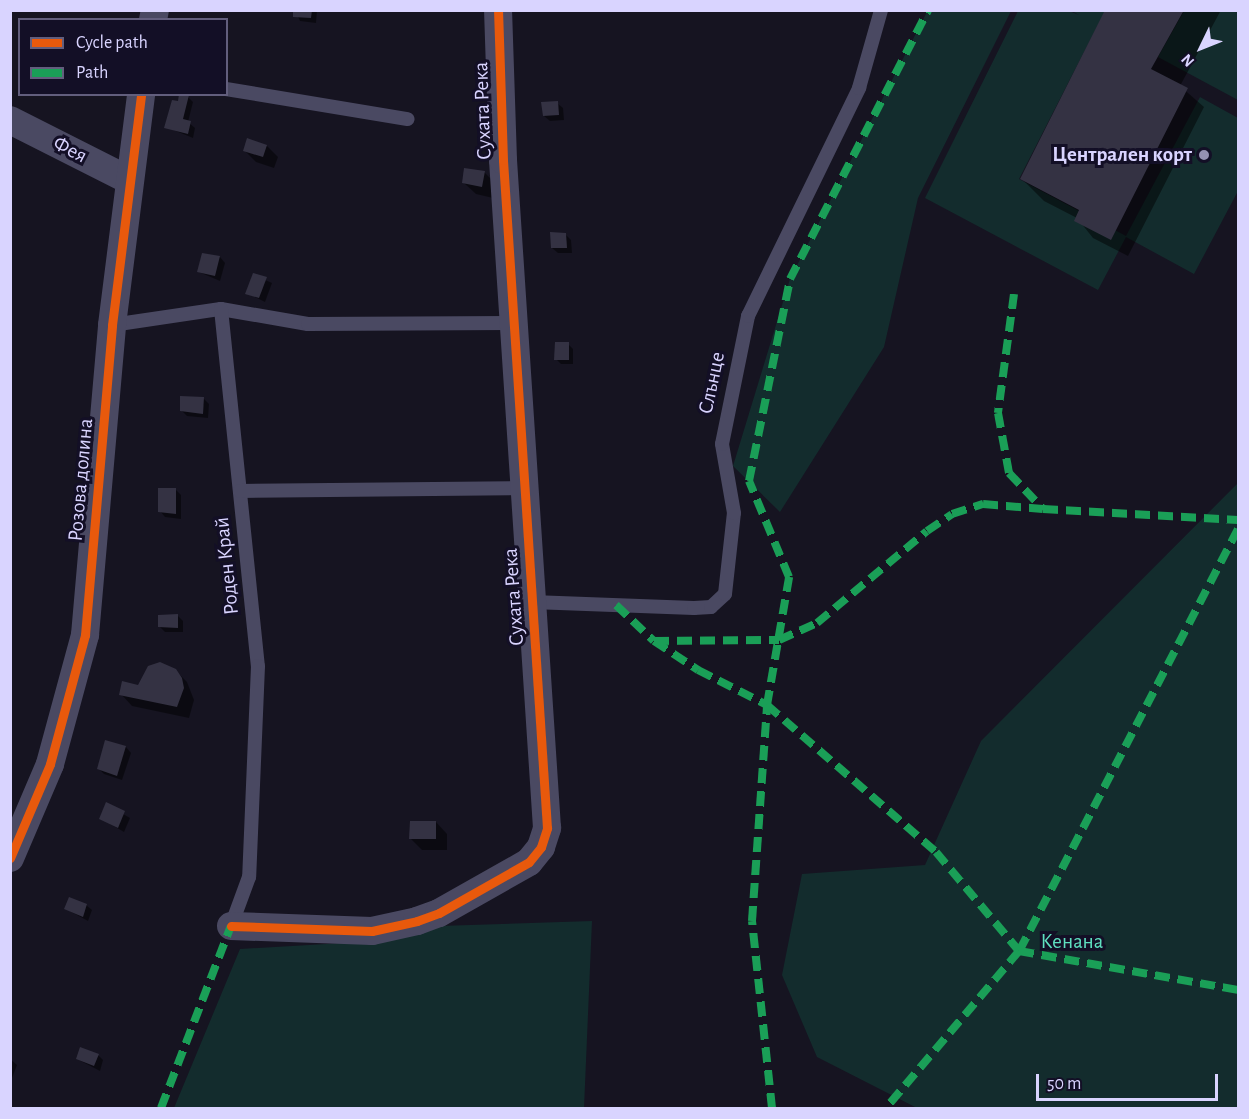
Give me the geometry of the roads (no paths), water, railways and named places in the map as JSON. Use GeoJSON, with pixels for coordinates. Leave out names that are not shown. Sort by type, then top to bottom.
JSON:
{"type":"FeatureCollection","features":[{"type":"Feature","properties":{"kind":"street","name":"Сухата Река"},"geometry":{"type":"LineString","coordinates":[[231,926],[347,931],[395,927],[439,913],[528,862],[541,847],[548,828],[514,323],[498,10]]}},
{"type":"Feature","properties":{"kind":"street","name":"Розова долина"},"geometry":{"type":"LineString","coordinates":[[10,858],[50,764],[85,634],[112,324],[141,96]]}},
{"type":"Feature","properties":{"kind":"street","name":"Фея"},"geometry":{"type":"LineString","coordinates":[[10,120],[129,180]]}},
{"type":"Feature","properties":{"kind":"lane","name":"Слънце"},"geometry":{"type":"LineString","coordinates":[[532,602],[694,608],[711,607],[724,594],[734,513],[722,444],[748,316],[859,88],[881,10]]}},
{"type":"Feature","properties":{"kind":"lane"},"geometry":{"type":"LineString","coordinates":[[228,89],[408,119]]}},
{"type":"Feature","properties":{"kind":"lane"},"geometry":{"type":"LineString","coordinates":[[112,324],[221,309],[308,324],[514,323]]}},
{"type":"Feature","properties":{"kind":"lane","name":"Роден Край"},"geometry":{"type":"LineString","coordinates":[[221,309],[258,666],[249,877],[231,926]]}},
{"type":"Feature","properties":{"kind":"lane"},"geometry":{"type":"LineString","coordinates":[[240,491],[525,488]]}},
{"type":"Feature","properties":{"kind":"place","name":"Централен корт"},"geometry":{"type":"Point","coordinates":[1204,155]}},
{"type":"Feature","properties":{"kind":"park label","name":"Кенана"},"geometry":{"type":"Point","coordinates":[1072,942]}}]}
